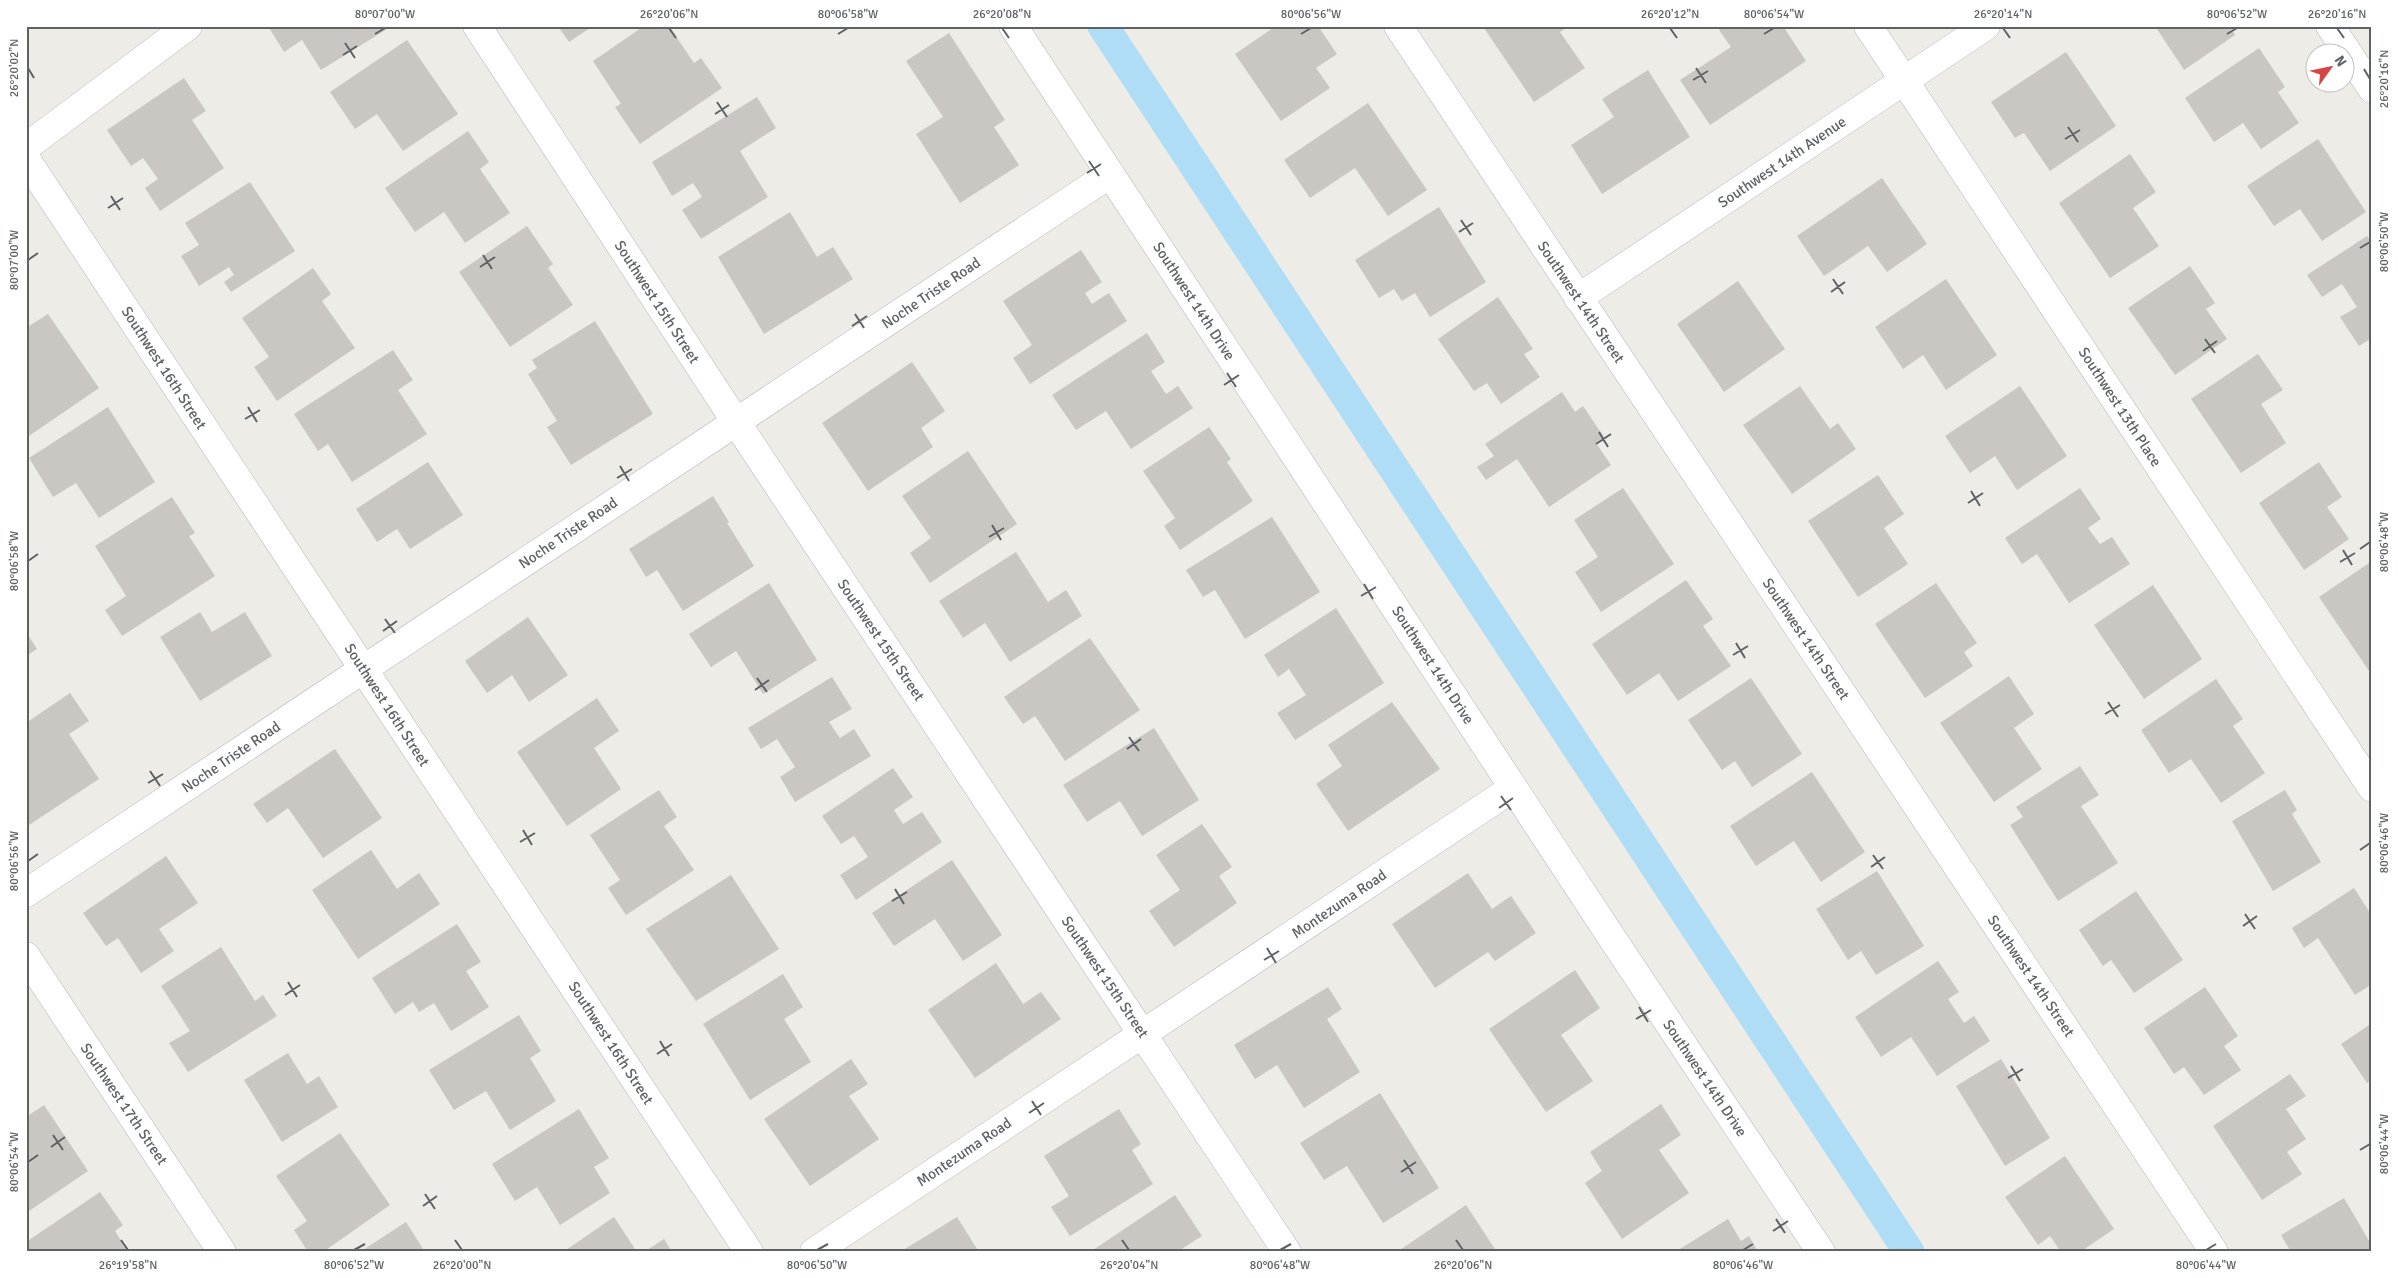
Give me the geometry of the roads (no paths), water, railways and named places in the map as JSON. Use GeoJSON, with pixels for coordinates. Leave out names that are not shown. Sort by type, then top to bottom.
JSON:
{"type":"FeatureCollection","features":[{"type":"Feature","properties":{"kind":"street"},"geometry":{"type":"LineString","coordinates":[[26,147],[188,26]]}},
{"type":"Feature","properties":{"kind":"street","name":"Southwest 15th Street"},"geometry":{"type":"LineString","coordinates":[[477,26],[736,422],[1287,1252]]}},
{"type":"Feature","properties":{"kind":"street","name":"Southwest 14th Drive"},"geometry":{"type":"LineString","coordinates":[[1013,26],[1513,788],[1821,1252]]}},
{"type":"Feature","properties":{"kind":"street","name":"Southwest 14th Street"},"geometry":{"type":"LineString","coordinates":[[1398,26],[2214,1252]]}},
{"type":"Feature","properties":{"kind":"street","name":"Southwest 13th Place"},"geometry":{"type":"LineString","coordinates":[[1868,26],[2372,788]]}},
{"type":"Feature","properties":{"kind":"street","name":"Southwest 14th Avenue"},"geometry":{"type":"LineString","coordinates":[[1578,298],[1986,26]]}},
{"type":"Feature","properties":{"kind":"street"},"geometry":{"type":"LineString","coordinates":[[2330,26],[2372,89]]}},
{"type":"Feature","properties":{"kind":"street","name":"Southwest 16th Street"},"geometry":{"type":"LineString","coordinates":[[26,159],[749,1252]]}},
{"type":"Feature","properties":{"kind":"street","name":"Noche Triste Road"},"geometry":{"type":"LineString","coordinates":[[26,893],[1110,174]]}},
{"type":"Feature","properties":{"kind":"street","name":"Montezuma Road"},"geometry":{"type":"LineString","coordinates":[[814,1252],[1513,788]]}},
{"type":"Feature","properties":{"kind":"street","name":"Southwest 17th Street"},"geometry":{"type":"LineString","coordinates":[[26,956],[222,1252]]}},
{"type":"Feature","properties":{"kind":"waterway"},"geometry":{"type":"LineString","coordinates":[[1103,26],[1909,1252]]}}]}
